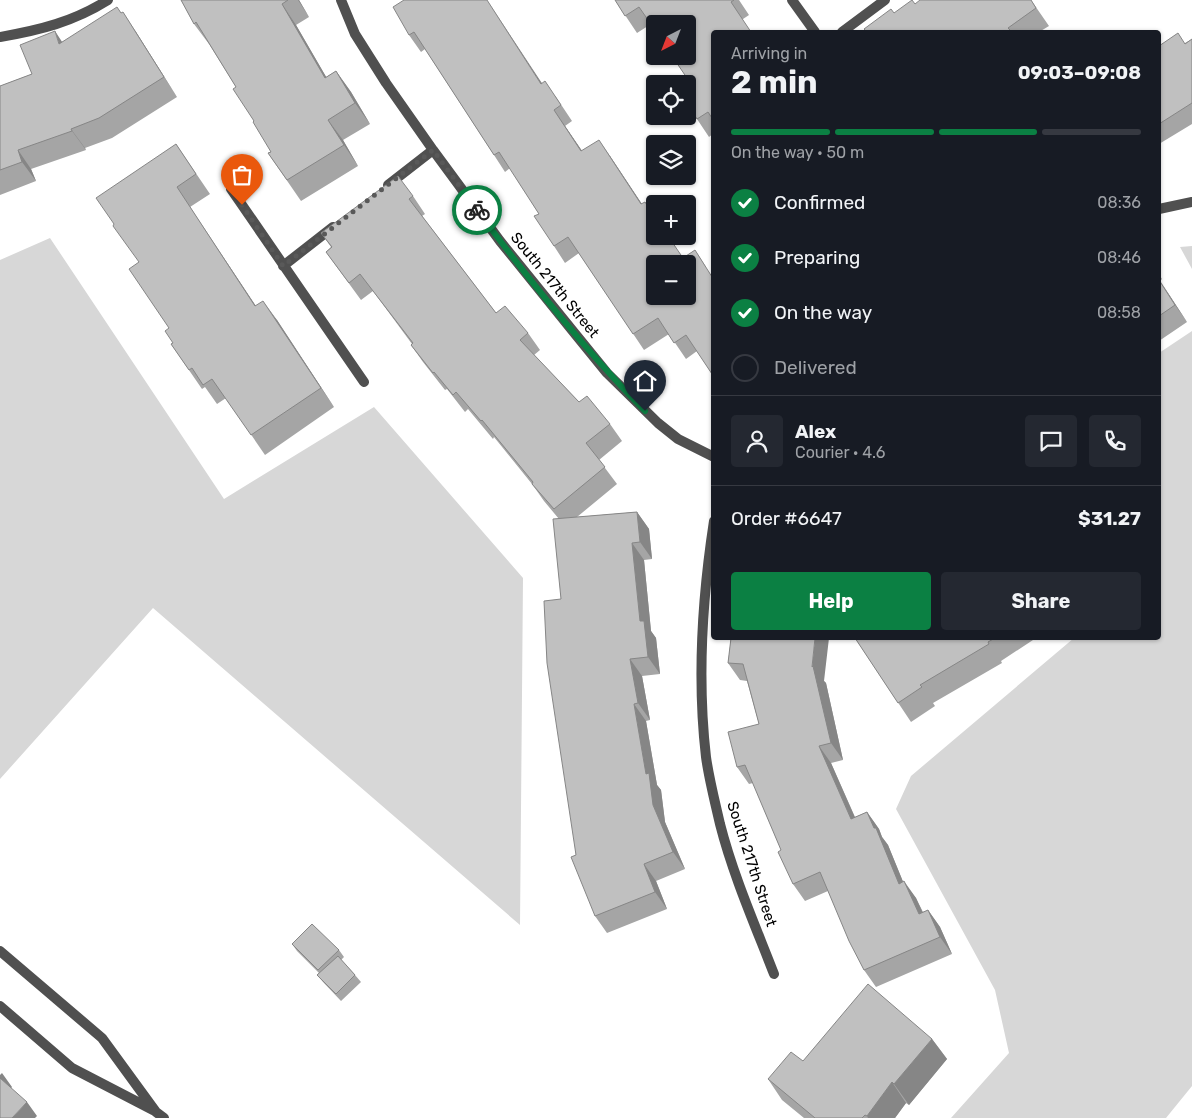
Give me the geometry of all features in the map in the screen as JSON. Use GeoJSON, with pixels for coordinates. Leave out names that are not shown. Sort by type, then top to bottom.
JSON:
{"type":"FeatureCollection","features":[{"type":"Feature","properties":{"kind":"street"},"geometry":{"type":"LineString","coordinates":[[0,37],[39,30],[66,22],[93,10],[108,0]]}},
{"type":"Feature","properties":{"kind":"street","name":"South 217th Street"},"geometry":{"type":"LineString","coordinates":[[341,0],[360,42],[433,150],[500,241],[607,373],[671,434],[697,450],[711,456]]}},
{"type":"Feature","properties":{"kind":"street"},"geometry":{"type":"LineString","coordinates":[[792,0],[814,30]]}},
{"type":"Feature","properties":{"kind":"street"},"geometry":{"type":"LineString","coordinates":[[845,30],[885,0]]}},
{"type":"Feature","properties":{"kind":"street"},"geometry":{"type":"LineString","coordinates":[[378,193],[433,150]]}},
{"type":"Feature","properties":{"kind":"street"},"geometry":{"type":"LineString","coordinates":[[231,189],[364,382]]}},
{"type":"Feature","properties":{"kind":"street"},"geometry":{"type":"LineString","coordinates":[[1161,209],[1192,202]]}},
{"type":"Feature","properties":{"kind":"street"},"geometry":{"type":"LineString","coordinates":[[283,266],[338,224]]}},
{"type":"Feature","properties":{"kind":"street","name":"South 217th Street"},"geometry":{"type":"LineString","coordinates":[[711,547],[704,609],[702,686],[706,758],[721,826],[738,880],[774,974]]}},
{"type":"Feature","properties":{"kind":"street"},"geometry":{"type":"LineString","coordinates":[[0,950],[102,1038],[160,1115]]}},
{"type":"Feature","properties":{"kind":"street"},"geometry":{"type":"LineString","coordinates":[[0,1006],[72,1068],[160,1115]]}},
{"type":"Feature","properties":{"kind":"shaded area"},"geometry":{"type":"Polygon","coordinates":[[[50,238],[224,499],[374,407],[523,578],[520,925],[153,608],[0,779],[0,260],[50,238]]]}},
{"type":"Feature","properties":{"kind":"shaded area"},"geometry":{"type":"Polygon","coordinates":[[[1192,246],[1192,269],[1180,247],[1192,246]]]}},
{"type":"Feature","properties":{"kind":"shaded area"},"geometry":{"type":"Polygon","coordinates":[[[1192,331],[1192,1086],[1166,1118],[951,1118],[1009,1053],[995,990],[896,809],[911,776],[1072,640],[1161,640],[1161,352],[1192,331]]]}},
{"type":"Feature","properties":{"kind":"building"},"geometry":{"type":"Polygon","coordinates":[[[181,0],[288,0],[282,4],[325,78],[336,71],[355,103],[328,120],[344,145],[287,180],[268,153],[271,152],[233,89],[236,87],[196,22],[194,24],[181,0]]]}},
{"type":"Feature","properties":{"kind":"building"},"geometry":{"type":"Polygon","coordinates":[[[404,0],[487,0],[541,84],[545,81],[561,105],[554,110],[581,151],[599,140],[641,204],[645,202],[646,204],[646,245],[674,245],[681,255],[646,255],[646,305],[696,305],[696,255],[688,255],[695,250],[711,275],[711,372],[686,335],[674,343],[658,318],[633,334],[568,237],[554,246],[534,216],[539,214],[499,152],[494,155],[414,32],[409,35],[393,7],[404,0]]]}},
{"type":"Feature","properties":{"kind":"building"},"geometry":{"type":"Polygon","coordinates":[[[615,0],[734,0],[731,2],[750,30],[711,30],[711,116],[708,112],[697,119],[696,117],[696,75],[685,75],[678,65],[696,65],[696,15],[646,15],[646,17],[639,7],[625,16],[615,0]]]}},
{"type":"Feature","properties":{"kind":"building"},"geometry":{"type":"Polygon","coordinates":[[[912,0],[915,4],[920,0],[1031,0],[1036,8],[1008,28],[1010,30],[864,29],[891,9],[894,13],[912,0]]]}},
{"type":"Feature","properties":{"kind":"building"},"geometry":{"type":"Polygon","coordinates":[[[117,7],[121,13],[123,12],[164,77],[99,118],[71,129],[72,131],[18,150],[22,162],[0,170],[0,86],[32,74],[20,45],[55,31],[59,44],[117,7]]]}},
{"type":"Feature","properties":{"kind":"building"},"geometry":{"type":"Polygon","coordinates":[[[1178,33],[1185,44],[1192,39],[1192,103],[1161,123],[1161,45],[1178,33]]]}},
{"type":"Feature","properties":{"kind":"building"},"geometry":{"type":"Polygon","coordinates":[[[176,144],[196,174],[177,187],[255,306],[263,301],[321,388],[251,435],[212,379],[203,385],[192,368],[189,370],[171,344],[173,343],[165,331],[169,328],[129,269],[139,262],[113,226],[114,224],[96,198],[176,144]]]}},
{"type":"Feature","properties":{"kind":"building"},"geometry":{"type":"Polygon","coordinates":[[[398,176],[413,196],[409,199],[496,313],[505,306],[528,333],[520,340],[579,402],[587,396],[610,424],[586,443],[605,467],[554,509],[482,420],[456,392],[453,395],[433,373],[411,345],[413,343],[360,274],[349,283],[326,252],[332,247],[321,233],[398,176]]]}},
{"type":"Feature","properties":{"kind":"building"},"geometry":{"type":"Polygon","coordinates":[[[1161,283],[1175,305],[1161,315],[1161,283]]]}},
{"type":"Feature","properties":{"kind":"building"},"geometry":{"type":"Polygon","coordinates":[[[637,512],[640,542],[632,543],[640,621],[644,621],[648,657],[630,659],[638,703],[634,704],[646,774],[649,773],[653,805],[673,852],[644,864],[655,892],[595,916],[571,857],[576,855],[547,663],[544,601],[561,599],[553,519],[637,512]]]}},
{"type":"Feature","properties":{"kind":"building"},"geometry":{"type":"Polygon","coordinates":[[[731,640],[815,640],[812,667],[831,743],[819,746],[851,819],[867,812],[874,828],[876,828],[899,884],[904,881],[919,914],[928,910],[940,937],[864,970],[849,941],[820,872],[793,884],[778,852],[781,850],[745,765],[737,767],[728,732],[759,724],[743,664],[728,663],[731,640]]]}},
{"type":"Feature","properties":{"kind":"building"},"geometry":{"type":"Polygon","coordinates":[[[856,640],[992,640],[988,642],[989,644],[920,685],[922,687],[898,703],[856,640]]]}},
{"type":"Feature","properties":{"kind":"building"},"geometry":{"type":"Polygon","coordinates":[[[312,924],[339,950],[318,970],[292,944],[312,924]]]}},
{"type":"Feature","properties":{"kind":"building"},"geometry":{"type":"Polygon","coordinates":[[[338,956],[355,975],[336,994],[317,975],[338,956]]]}},
{"type":"Feature","properties":{"kind":"building"},"geometry":{"type":"Polygon","coordinates":[[[868,984],[932,1039],[894,1084],[892,1082],[867,1116],[865,1115],[862,1118],[815,1118],[768,1079],[791,1052],[803,1061],[868,984]]]}},
{"type":"Feature","properties":{"kind":"building"},"geometry":{"type":"Polygon","coordinates":[[[0,1078],[27,1102],[12,1118],[0,1118],[0,1078]]]}},
{"type":"Feature","properties":{"kind":"way so far"},"geometry":{"type":"LineString","coordinates":[[242,205],[283,266],[433,150],[477,210]]}},
{"type":"Feature","properties":{"kind":"route"},"geometry":{"type":"LineString","coordinates":[[477,210],[607,373],[645,411]]}}]}
